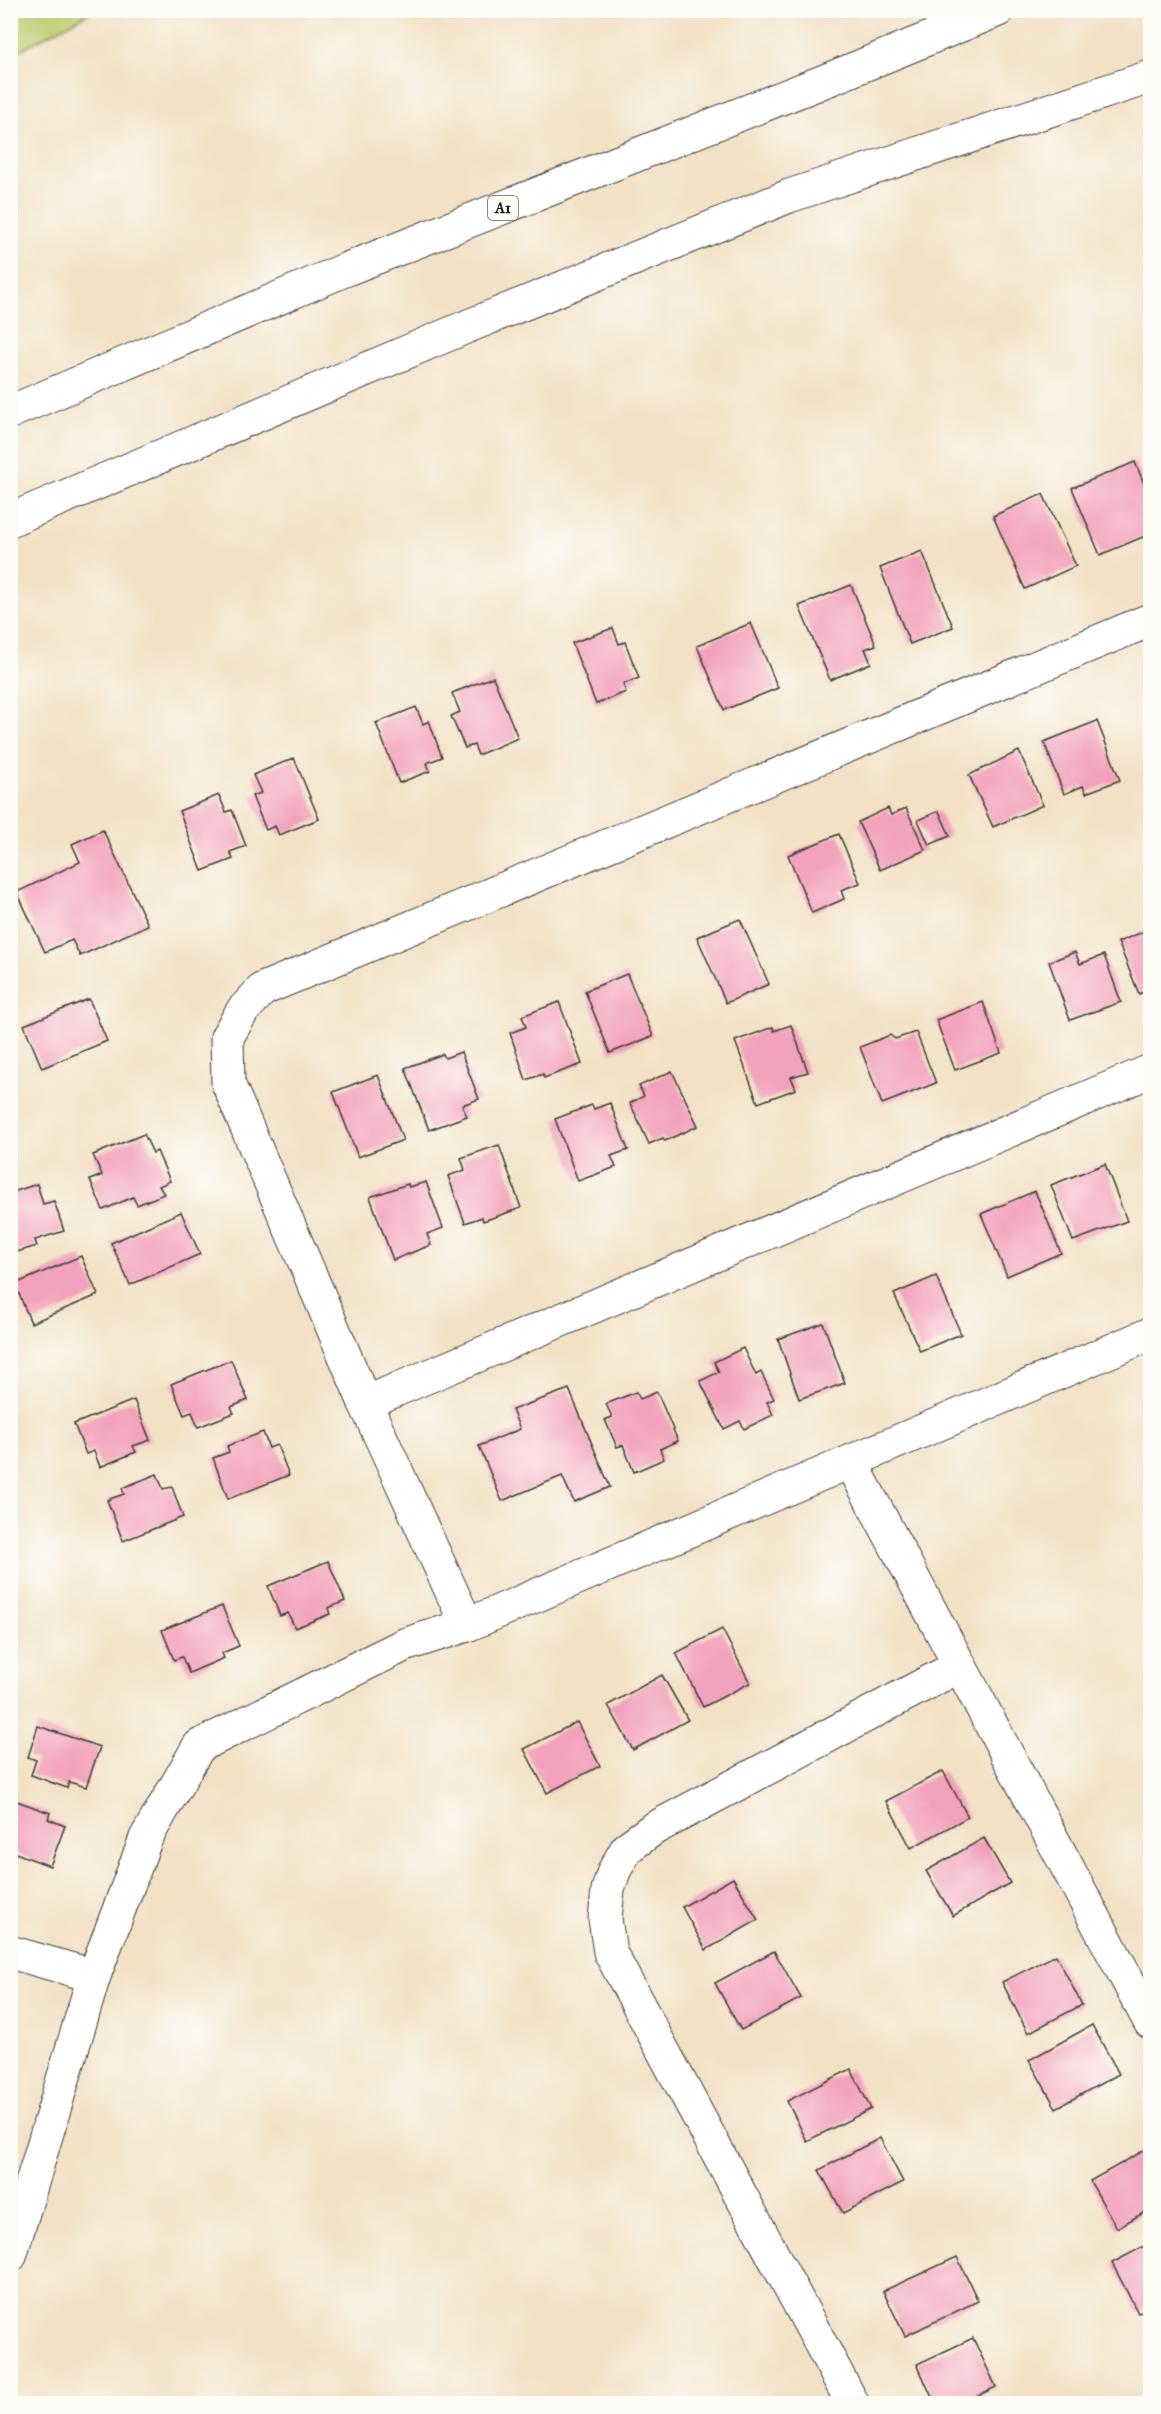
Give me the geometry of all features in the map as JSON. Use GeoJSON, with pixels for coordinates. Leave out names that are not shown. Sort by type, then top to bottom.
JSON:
{"type":"FeatureCollection","features":[{"type":"Feature","properties":{"kind":"main road","name":"A1"},"geometry":{"type":"LineString","coordinates":[[10,412],[347,268],[827,80],[998,10]]}},
{"type":"Feature","properties":{"kind":"main road"},"geometry":{"type":"LineString","coordinates":[[10,520],[466,327],[789,196],[1150,77]]}},
{"type":"Feature","properties":{"kind":"main road"},"geometry":{"type":"LineString","coordinates":[[467,1624],[365,1404],[228,1083],[227,1037],[243,1010],[263,989],[1150,620]]}},
{"type":"Feature","properties":{"kind":"main road"},"geometry":{"type":"LineString","coordinates":[[365,1404],[1150,1071]]}},
{"type":"Feature","properties":{"kind":"main road"},"geometry":{"type":"LineString","coordinates":[[10,2256],[94,1976],[146,1838],[199,1746],[404,1645],[467,1624],[1150,1334]]}},
{"type":"Feature","properties":{"kind":"main road"},"geometry":{"type":"LineString","coordinates":[[851,1462],[1150,2022]]}},
{"type":"Feature","properties":{"kind":"main road"},"geometry":{"type":"LineString","coordinates":[[853,2403],[610,1952],[605,1919],[608,1890],[614,1871],[627,1848],[653,1830],[959,1666]]}},
{"type":"Feature","properties":{"kind":"main road"},"geometry":{"type":"LineString","coordinates":[[10,1952],[94,1976]]}},
{"type":"Feature","properties":{"kind":"green space"},"geometry":{"type":"Polygon","coordinates":[[[11,10],[93,10],[93,11],[11,55],[11,10]]]}},
{"type":"Feature","properties":{"kind":"building"},"geometry":{"type":"Polygon","coordinates":[[[1135,462],[1150,498],[1150,534],[1100,555],[1072,488],[1135,462]]]}},
{"type":"Feature","properties":{"kind":"building"},"geometry":{"type":"Polygon","coordinates":[[[1043,494],[1076,566],[1025,589],[993,516],[1043,494]]]}},
{"type":"Feature","properties":{"kind":"building"},"geometry":{"type":"Polygon","coordinates":[[[922,551],[953,627],[910,644],[880,568],[922,551]]]}},
{"type":"Feature","properties":{"kind":"building"},"geometry":{"type":"Polygon","coordinates":[[[851,585],[876,645],[865,649],[871,663],[830,680],[799,606],[851,585]]]}},
{"type":"Feature","properties":{"kind":"building"},"geometry":{"type":"Polygon","coordinates":[[[751,623],[778,688],[724,710],[697,646],[751,623]]]}},
{"type":"Feature","properties":{"kind":"building"},"geometry":{"type":"Polygon","coordinates":[[[613,628],[619,644],[625,642],[639,678],[623,684],[626,692],[596,704],[572,643],[613,628]]]}},
{"type":"Feature","properties":{"kind":"building"},"geometry":{"type":"Polygon","coordinates":[[[493,677],[518,738],[478,755],[474,745],[465,748],[451,716],[460,712],[452,693],[493,677]]]}},
{"type":"Feature","properties":{"kind":"building"},"geometry":{"type":"Polygon","coordinates":[[[416,707],[423,724],[429,721],[442,757],[427,763],[430,771],[399,783],[376,723],[416,707]]]}},
{"type":"Feature","properties":{"kind":"building"},"geometry":{"type":"Polygon","coordinates":[[[1097,721],[1120,780],[1086,793],[1083,786],[1064,794],[1044,742],[1097,721]]]}},
{"type":"Feature","properties":{"kind":"building"},"geometry":{"type":"Polygon","coordinates":[[[1019,751],[1043,805],[993,827],[969,775],[1019,751]]]}},
{"type":"Feature","properties":{"kind":"building"},"geometry":{"type":"Polygon","coordinates":[[[294,758],[319,819],[279,835],[275,826],[266,830],[252,796],[261,793],[253,775],[294,758]]]}},
{"type":"Feature","properties":{"kind":"building"},"geometry":{"type":"Polygon","coordinates":[[[219,795],[226,812],[232,810],[246,846],[230,852],[233,859],[202,871],[179,811],[219,795]]]}},
{"type":"Feature","properties":{"kind":"building"},"geometry":{"type":"Polygon","coordinates":[[[888,808],[891,815],[906,808],[925,850],[880,870],[858,822],[888,808]]]}},
{"type":"Feature","properties":{"kind":"building"},"geometry":{"type":"Polygon","coordinates":[[[939,811],[950,836],[929,845],[918,820],[939,811]]]}},
{"type":"Feature","properties":{"kind":"building"},"geometry":{"type":"Polygon","coordinates":[[[103,830],[148,925],[80,956],[72,940],[45,952],[17,892],[80,862],[72,844],[103,830]]]}},
{"type":"Feature","properties":{"kind":"building"},"geometry":{"type":"Polygon","coordinates":[[[839,834],[860,883],[841,890],[844,899],[812,913],[788,855],[839,834]]]}},
{"type":"Feature","properties":{"kind":"building"},"geometry":{"type":"Polygon","coordinates":[[[740,919],[769,984],[726,1003],[697,937],[740,919]]]}},
{"type":"Feature","properties":{"kind":"building"},"geometry":{"type":"Polygon","coordinates":[[[1150,929],[1150,989],[1139,994],[1118,942],[1150,929]]]}},
{"type":"Feature","properties":{"kind":"building"},"geometry":{"type":"Polygon","coordinates":[[[1075,952],[1080,964],[1104,955],[1121,1002],[1070,1020],[1049,962],[1075,952]]]}},
{"type":"Feature","properties":{"kind":"building"},"geometry":{"type":"Polygon","coordinates":[[[627,974],[653,1036],[610,1053],[585,991],[627,974]]]}},
{"type":"Feature","properties":{"kind":"building"},"geometry":{"type":"Polygon","coordinates":[[[89,999],[107,1041],[42,1068],[24,1025],[89,999]]]}},
{"type":"Feature","properties":{"kind":"building"},"geometry":{"type":"Polygon","coordinates":[[[559,1002],[582,1064],[544,1078],[543,1074],[526,1080],[510,1033],[526,1027],[522,1016],[559,1002]]]}},
{"type":"Feature","properties":{"kind":"building"},"geometry":{"type":"Polygon","coordinates":[[[983,1002],[1001,1053],[955,1070],[936,1020],[983,1002]]]}},
{"type":"Feature","properties":{"kind":"building"},"geometry":{"type":"Polygon","coordinates":[[[791,1025],[808,1072],[791,1077],[796,1089],[758,1103],[735,1041],[773,1027],[774,1031],[791,1025]]]}},
{"type":"Feature","properties":{"kind":"building"},"geometry":{"type":"Polygon","coordinates":[[[916,1032],[936,1083],[882,1104],[860,1047],[890,1035],[895,1039],[916,1032]]]}},
{"type":"Feature","properties":{"kind":"building"},"geometry":{"type":"Polygon","coordinates":[[[461,1052],[479,1099],[462,1105],[467,1116],[429,1130],[405,1068],[443,1054],[445,1058],[461,1052]]]}},
{"type":"Feature","properties":{"kind":"building"},"geometry":{"type":"Polygon","coordinates":[[[672,1071],[698,1126],[665,1141],[663,1138],[649,1144],[630,1103],[644,1096],[639,1086],[672,1071]]]}},
{"type":"Feature","properties":{"kind":"building"},"geometry":{"type":"Polygon","coordinates":[[[378,1075],[403,1140],[358,1157],[333,1092],[378,1075]]]}},
{"type":"Feature","properties":{"kind":"building"},"geometry":{"type":"Polygon","coordinates":[[[610,1103],[628,1150],[611,1156],[616,1167],[578,1181],[555,1119],[592,1105],[594,1109],[610,1103]]]}},
{"type":"Feature","properties":{"kind":"building"},"geometry":{"type":"Polygon","coordinates":[[[144,1134],[153,1153],[157,1151],[170,1181],[159,1186],[164,1194],[137,1205],[133,1197],[103,1210],[90,1180],[102,1175],[93,1155],[144,1134]]]}},
{"type":"Feature","properties":{"kind":"building"},"geometry":{"type":"Polygon","coordinates":[[[499,1145],[521,1208],[483,1221],[482,1217],[465,1223],[448,1176],[465,1170],[461,1158],[499,1145]]]}},
{"type":"Feature","properties":{"kind":"building"},"geometry":{"type":"Polygon","coordinates":[[[1105,1164],[1127,1221],[1073,1241],[1051,1185],[1105,1164]]]}},
{"type":"Feature","properties":{"kind":"building"},"geometry":{"type":"Polygon","coordinates":[[[426,1182],[443,1228],[427,1234],[431,1245],[393,1260],[370,1197],[408,1184],[409,1187],[426,1182]]]}},
{"type":"Feature","properties":{"kind":"building"},"geometry":{"type":"Polygon","coordinates":[[[37,1184],[43,1204],[54,1201],[64,1231],[35,1240],[37,1246],[10,1254],[10,1193],[37,1184]]]}},
{"type":"Feature","properties":{"kind":"building"},"geometry":{"type":"Polygon","coordinates":[[[1035,1191],[1061,1253],[1007,1276],[981,1214],[1035,1191]]]}},
{"type":"Feature","properties":{"kind":"building"},"geometry":{"type":"Polygon","coordinates":[[[181,1212],[200,1254],[130,1285],[111,1243],[181,1212]]]}},
{"type":"Feature","properties":{"kind":"building"},"geometry":{"type":"Polygon","coordinates":[[[81,1256],[98,1295],[31,1323],[15,1284],[81,1256]]]}},
{"type":"Feature","properties":{"kind":"building"},"geometry":{"type":"Polygon","coordinates":[[[936,1276],[961,1334],[920,1351],[894,1294],[936,1276]]]}},
{"type":"Feature","properties":{"kind":"building"},"geometry":{"type":"Polygon","coordinates":[[[823,1323],[845,1383],[799,1399],[778,1339],[823,1323]]]}},
{"type":"Feature","properties":{"kind":"building"},"geometry":{"type":"Polygon","coordinates":[[[743,1348],[756,1375],[761,1372],[774,1399],[767,1402],[773,1415],[744,1429],[740,1421],[724,1429],[700,1381],[719,1372],[714,1362],[743,1348]]]}},
{"type":"Feature","properties":{"kind":"building"},"geometry":{"type":"Polygon","coordinates":[[[231,1360],[248,1400],[231,1407],[234,1413],[198,1427],[192,1412],[184,1415],[171,1384],[231,1360]]]}},
{"type":"Feature","properties":{"kind":"building"},"geometry":{"type":"Polygon","coordinates":[[[569,1389],[610,1487],[574,1502],[562,1476],[502,1501],[479,1446],[520,1429],[512,1410],[569,1389]]]}},
{"type":"Feature","properties":{"kind":"building"},"geometry":{"type":"Polygon","coordinates":[[[636,1392],[640,1399],[657,1392],[678,1441],[660,1449],[664,1459],[634,1472],[623,1445],[617,1447],[605,1420],[612,1417],[606,1404],[636,1392]]]}},
{"type":"Feature","properties":{"kind":"building"},"geometry":{"type":"Polygon","coordinates":[[[134,1400],[150,1440],[133,1446],[136,1452],[100,1467],[94,1451],[86,1454],[74,1424],[134,1400]]]}},
{"type":"Feature","properties":{"kind":"building"},"geometry":{"type":"Polygon","coordinates":[[[263,1432],[269,1448],[277,1445],[289,1475],[228,1499],[213,1458],[229,1452],[227,1446],[263,1432]]]}},
{"type":"Feature","properties":{"kind":"building"},"geometry":{"type":"Polygon","coordinates":[[[157,1474],[163,1489],[172,1487],[183,1517],[123,1541],[107,1500],[124,1494],[122,1488],[157,1474]]]}},
{"type":"Feature","properties":{"kind":"building"},"geometry":{"type":"Polygon","coordinates":[[[328,1561],[345,1601],[328,1608],[330,1614],[295,1628],[288,1613],[280,1616],[268,1586],[328,1561]]]}},
{"type":"Feature","properties":{"kind":"building"},"geometry":{"type":"Polygon","coordinates":[[[222,1606],[239,1646],[222,1653],[224,1658],[189,1673],[182,1657],[174,1660],[162,1630],[222,1606]]]}},
{"type":"Feature","properties":{"kind":"building"},"geometry":{"type":"Polygon","coordinates":[[[722,1629],[750,1683],[703,1707],[676,1653],[722,1629]]]}},
{"type":"Feature","properties":{"kind":"building"},"geometry":{"type":"Polygon","coordinates":[[[662,1675],[688,1720],[633,1750],[608,1705],[662,1675]]]}},
{"type":"Feature","properties":{"kind":"building"},"geometry":{"type":"Polygon","coordinates":[[[577,1722],[600,1766],[547,1793],[524,1749],[577,1722]]]}},
{"type":"Feature","properties":{"kind":"building"},"geometry":{"type":"Polygon","coordinates":[[[38,1726],[100,1747],[86,1787],[69,1782],[67,1788],[31,1775],[36,1760],[28,1757],[38,1726]]]}},
{"type":"Feature","properties":{"kind":"building"},"geometry":{"type":"Polygon","coordinates":[[[943,1771],[968,1817],[911,1848],[886,1801],[943,1771]]]}},
{"type":"Feature","properties":{"kind":"building"},"geometry":{"type":"Polygon","coordinates":[[[14,1800],[50,1813],[48,1819],[65,1826],[50,1866],[10,1851],[10,1809],[14,1800]]]}},
{"type":"Feature","properties":{"kind":"building"},"geometry":{"type":"Polygon","coordinates":[[[984,1838],[1010,1883],[953,1916],[926,1871],[984,1838]]]}},
{"type":"Feature","properties":{"kind":"building"},"geometry":{"type":"Polygon","coordinates":[[[733,1878],[758,1920],[706,1950],[682,1907],[733,1878]]]}},
{"type":"Feature","properties":{"kind":"building"},"geometry":{"type":"Polygon","coordinates":[[[774,1951],[801,1998],[741,2030],[715,1983],[774,1951]]]}},
{"type":"Feature","properties":{"kind":"building"},"geometry":{"type":"Polygon","coordinates":[[[1056,1955],[1082,2005],[1028,2033],[1002,1982],[1056,1955]]]}},
{"type":"Feature","properties":{"kind":"building"},"geometry":{"type":"Polygon","coordinates":[[[1092,2025],[1119,2074],[1056,2108],[1029,2060],[1092,2025]]]}},
{"type":"Feature","properties":{"kind":"building"},"geometry":{"type":"Polygon","coordinates":[[[851,2069],[871,2109],[807,2141],[787,2101],[851,2069]]]}},
{"type":"Feature","properties":{"kind":"building"},"geometry":{"type":"Polygon","coordinates":[[[880,2138],[903,2182],[843,2213],[819,2170],[880,2138]]]}},
{"type":"Feature","properties":{"kind":"building"},"geometry":{"type":"Polygon","coordinates":[[[1150,2147],[1150,2209],[1117,2228],[1090,2181],[1150,2147]]]}},
{"type":"Feature","properties":{"kind":"building"},"geometry":{"type":"Polygon","coordinates":[[[1150,2243],[1150,2306],[1138,2313],[1112,2263],[1150,2243]]]}},
{"type":"Feature","properties":{"kind":"building"},"geometry":{"type":"Polygon","coordinates":[[[957,2257],[978,2301],[905,2336],[883,2291],[957,2257]]]}},
{"type":"Feature","properties":{"kind":"building"},"geometry":{"type":"Polygon","coordinates":[[[973,2338],[996,2387],[960,2404],[935,2404],[917,2364],[973,2338]]]}}]}
